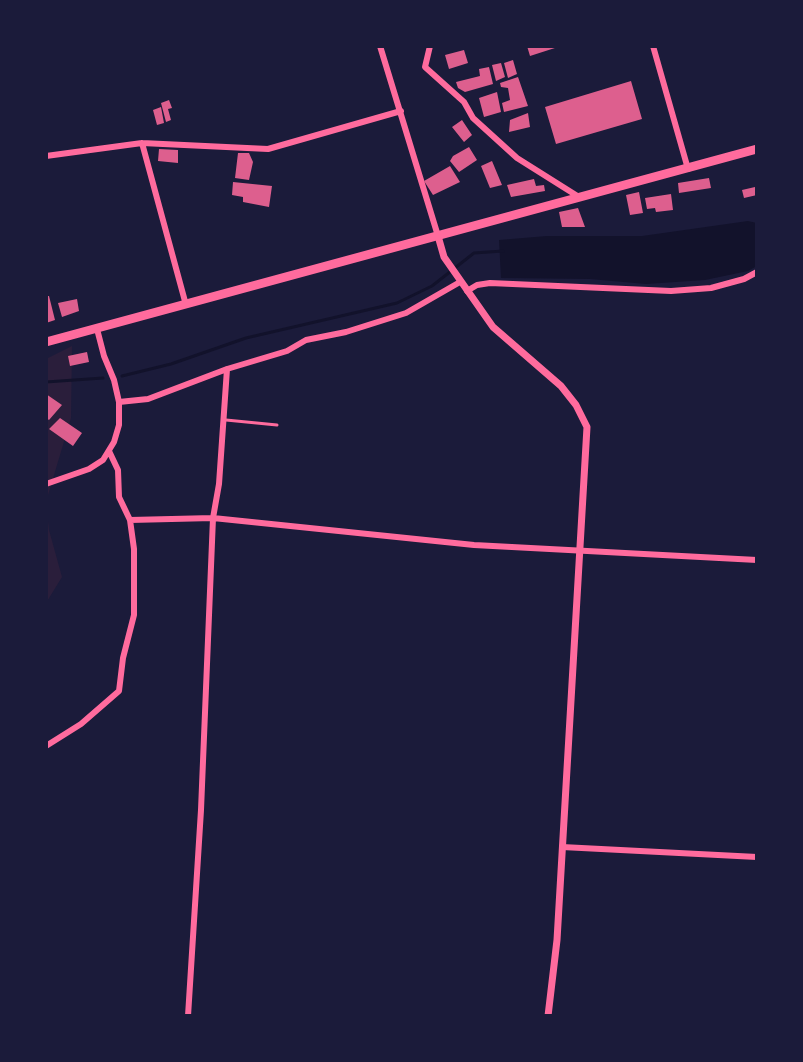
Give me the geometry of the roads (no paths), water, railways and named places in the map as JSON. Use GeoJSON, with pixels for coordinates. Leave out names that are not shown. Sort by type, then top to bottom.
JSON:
{"type":"FeatureCollection","features":[{"type":"Feature","properties":{"kind":"highway"},"geometry":{"type":"LineString","coordinates":[[46,342],[757,149]]}},
{"type":"Feature","properties":{"kind":"street"},"geometry":{"type":"LineString","coordinates":[[380,46],[444,257],[493,327],[561,386],[576,405],[587,427],[557,940],[548,1016]]}},
{"type":"Feature","properties":{"kind":"street"},"geometry":{"type":"LineString","coordinates":[[430,46],[425,67],[464,102],[473,118],[517,158],[579,197]]}},
{"type":"Feature","properties":{"kind":"street"},"geometry":{"type":"LineString","coordinates":[[653,46],[688,169]]}},
{"type":"Feature","properties":{"kind":"street"},"geometry":{"type":"LineString","coordinates":[[46,156],[142,143],[268,149],[401,111]]}},
{"type":"Feature","properties":{"kind":"street"},"geometry":{"type":"LineString","coordinates":[[142,143],[186,305]]}},
{"type":"Feature","properties":{"kind":"street"},"geometry":{"type":"LineString","coordinates":[[467,291],[490,283],[671,291],[711,288],[757,272]]}},
{"type":"Feature","properties":{"kind":"street"},"geometry":{"type":"LineString","coordinates":[[119,402],[156,396],[227,369],[287,351],[306,340],[346,332],[406,313],[458,279]]}},
{"type":"Feature","properties":{"kind":"street"},"geometry":{"type":"LineString","coordinates":[[46,484],[89,469],[103,460],[119,425],[119,402],[97,329]]}},
{"type":"Feature","properties":{"kind":"street"},"geometry":{"type":"LineString","coordinates":[[188,1016],[201,810],[213,518],[219,484],[227,369]]}},
{"type":"Feature","properties":{"kind":"street"},"geometry":{"type":"LineString","coordinates":[[46,746],[81,724],[119,691],[134,615],[134,549],[130,520],[119,497],[118,470],[109,451]]}},
{"type":"Feature","properties":{"kind":"street"},"geometry":{"type":"LineString","coordinates":[[130,520],[213,518],[474,545],[757,560]]}},
{"type":"Feature","properties":{"kind":"street"},"geometry":{"type":"LineString","coordinates":[[562,847],[757,857]]}},
{"type":"Feature","properties":{"kind":"lane"},"geometry":{"type":"LineString","coordinates":[[222,419],[277,425]]}},
{"type":"Feature","properties":{"kind":"waterway"},"geometry":{"type":"LineString","coordinates":[[122,376],[171,364],[246,338],[397,303],[432,286],[474,253],[503,251]]}},
{"type":"Feature","properties":{"kind":"waterway"},"geometry":{"type":"LineString","coordinates":[[46,382],[103,378]]}}]}
